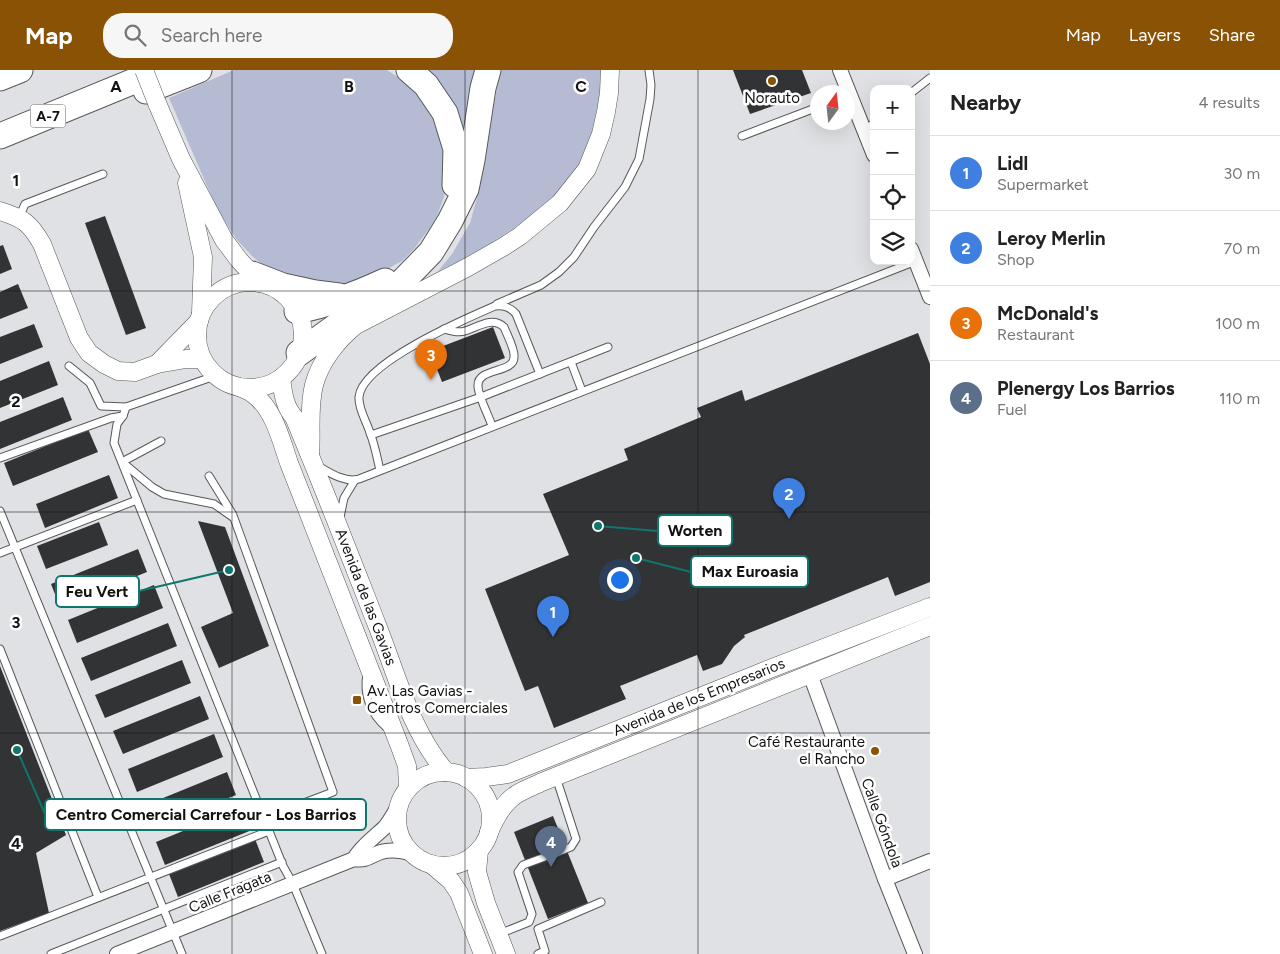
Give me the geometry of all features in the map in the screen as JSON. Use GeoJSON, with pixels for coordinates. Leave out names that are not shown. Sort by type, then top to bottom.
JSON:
{"type":"FeatureCollection","features":[{"type":"Feature","properties":{"kind":"highway"},"geometry":{"type":"LineString","coordinates":[[0,78],[20,70]]}},
{"type":"Feature","properties":{"kind":"highway","name":"A-7"},"geometry":{"type":"LineString","coordinates":[[0,136],[161,70]]}},
{"type":"Feature","properties":{"kind":"highway"},"geometry":{"type":"LineString","coordinates":[[97,97],[130,98],[199,70]]}},
{"type":"Feature","properties":{"kind":"highway"},"geometry":{"type":"LineString","coordinates":[[409,70],[426,85],[446,113],[456,149],[455,185],[450,221]]}},
{"type":"Feature","properties":{"kind":"highway"},"geometry":{"type":"LineString","coordinates":[[256,279],[359,304],[386,296],[395,289],[431,252],[450,221],[466,189],[482,88],[488,70]]}},
{"type":"Feature","properties":{"kind":"highway"},"geometry":{"type":"LineString","coordinates":[[297,311],[320,306],[399,302]]}},
{"type":"Feature","properties":{"kind":"highway"},"geometry":{"type":"LineString","coordinates":[[298,357],[349,317],[359,304]]}},
{"type":"Feature","properties":{"kind":"street"},"geometry":{"type":"LineString","coordinates":[[144,70],[182,159],[224,240],[256,279],[282,293],[297,311],[303,334],[302,346],[298,357],[292,367],[281,378],[263,387],[239,387],[228,383],[209,369],[202,359],[198,348],[196,336],[200,317],[204,257],[182,159]]}},
{"type":"Feature","properties":{"kind":"street"},"geometry":{"type":"LineString","coordinates":[[347,332],[356,325],[503,247],[533,226],[560,203],[587,169],[601,134],[609,93],[610,70]]}},
{"type":"Feature","properties":{"kind":"street"},"geometry":{"type":"LineString","coordinates":[[840,70],[845,85]]}},
{"type":"Feature","properties":{"kind":"street"},"geometry":{"type":"LineString","coordinates":[[855,105],[869,127]]}},
{"type":"Feature","properties":{"kind":"street"},"geometry":{"type":"LineString","coordinates":[[0,211],[19,218],[35,232],[42,244],[79,338],[90,354],[118,371],[135,372],[157,364],[186,359],[202,359]]}},
{"type":"Feature","properties":{"kind":"street"},"geometry":{"type":"LineString","coordinates":[[915,257],[929,288]]}},
{"type":"Feature","properties":{"kind":"street"},"geometry":{"type":"LineString","coordinates":[[157,364],[200,317],[207,303],[215,295],[225,288],[256,279]]}},
{"type":"Feature","properties":{"kind":"street"},"geometry":{"type":"LineString","coordinates":[[312,459],[311,420],[314,386],[330,353],[347,332],[359,304]]}},
{"type":"Feature","properties":{"kind":"street","name":"Avenida de las Gavias"},"geometry":{"type":"LineString","coordinates":[[298,357],[292,376],[294,417],[378,625],[412,718],[429,750],[446,772]]}},
{"type":"Feature","properties":{"kind":"street","name":"Avenida de las Gavias"},"geometry":{"type":"LineString","coordinates":[[281,378],[283,396],[288,411],[294,417]]}},
{"type":"Feature","properties":{"kind":"street","name":"Avenida de las Gavias"},"geometry":{"type":"LineString","coordinates":[[239,387],[252,394],[264,404],[274,422],[407,766],[408,788]]}},
{"type":"Feature","properties":{"kind":"street","name":"Avenida de los Empresarios"},"geometry":{"type":"LineString","coordinates":[[466,778],[508,774],[930,606]]}},
{"type":"Feature","properties":{"kind":"street","name":"Avenida de los Empresarios"},"geometry":{"type":"LineString","coordinates":[[489,832],[506,802],[517,794],[555,776],[930,626]]}},
{"type":"Feature","properties":{"kind":"street","name":"Calle Góndola"},"geometry":{"type":"LineString","coordinates":[[810,674],[915,954]]}},
{"type":"Feature","properties":{"kind":"street"},"geometry":{"type":"LineString","coordinates":[[446,772],[466,778],[482,791],[487,801],[491,821],[485,841],[479,850],[462,862],[442,866],[422,860],[413,854],[403,842],[397,828],[398,807],[402,797],[416,781],[435,773],[446,772]]}},
{"type":"Feature","properties":{"kind":"street","name":"Calle Fragata"},"geometry":{"type":"LineString","coordinates":[[354,858],[358,851],[387,824],[398,807]]}},
{"type":"Feature","properties":{"kind":"street"},"geometry":{"type":"LineString","coordinates":[[479,850],[478,872],[486,903],[506,954]]}},
{"type":"Feature","properties":{"kind":"street","name":"Calle Fragata"},"geometry":{"type":"LineString","coordinates":[[117,954],[354,858],[363,860],[381,852],[390,851],[413,854]]}},
{"type":"Feature","properties":{"kind":"street"},"geometry":{"type":"LineString","coordinates":[[885,878],[930,861]]}},
{"type":"Feature","properties":{"kind":"street"},"geometry":{"type":"LineString","coordinates":[[431,864],[451,881],[458,893],[483,954]]}},
{"type":"Feature","properties":{"kind":"lane"},"geometry":{"type":"LineString","coordinates":[[380,470],[371,435],[360,408],[359,398],[363,385],[385,365],[413,345],[444,329],[541,286],[559,272],[574,256],[625,187],[639,159],[650,99],[649,70]]}},
{"type":"Feature","properties":{"kind":"lane"},"geometry":{"type":"LineString","coordinates":[[915,90],[930,78]]}},
{"type":"Feature","properties":{"kind":"lane"},"geometry":{"type":"LineString","coordinates":[[742,136],[810,110]]}},
{"type":"Feature","properties":{"kind":"lane"},"geometry":{"type":"LineString","coordinates":[[19,218],[25,204],[102,174]]}},
{"type":"Feature","properties":{"kind":"lane"},"geometry":{"type":"LineString","coordinates":[[312,459],[336,476],[355,480],[582,392],[890,265]]}},
{"type":"Feature","properties":{"kind":"lane"},"geometry":{"type":"LineString","coordinates":[[495,306],[507,306],[516,314],[540,374]]}},
{"type":"Feature","properties":{"kind":"lane"},"geometry":{"type":"LineString","coordinates":[[444,329],[453,332],[463,332],[490,321],[504,327],[514,355],[513,362],[484,375],[478,384],[481,398],[492,426]]}},
{"type":"Feature","properties":{"kind":"lane"},"geometry":{"type":"LineString","coordinates":[[371,435],[481,398],[608,347]]}},
{"type":"Feature","properties":{"kind":"lane"},"geometry":{"type":"LineString","coordinates":[[571,362],[582,392]]}},
{"type":"Feature","properties":{"kind":"lane"},"geometry":{"type":"LineString","coordinates":[[69,366],[90,384],[100,406],[126,407],[210,378],[218,377]]}},
{"type":"Feature","properties":{"kind":"lane"},"geometry":{"type":"LineString","coordinates":[[126,407],[123,416],[116,424],[114,443],[264,818],[322,954]]}},
{"type":"Feature","properties":{"kind":"lane"},"geometry":{"type":"LineString","coordinates":[[0,458],[111,418],[123,416]]}},
{"type":"Feature","properties":{"kind":"lane"},"geometry":{"type":"LineString","coordinates":[[122,462],[161,441]]}},
{"type":"Feature","properties":{"kind":"lane"},"geometry":{"type":"LineString","coordinates":[[122,462],[152,487],[164,494],[214,504],[234,518]]}},
{"type":"Feature","properties":{"kind":"lane"},"geometry":{"type":"LineString","coordinates":[[208,476],[234,518],[333,792],[264,818]]}},
{"type":"Feature","properties":{"kind":"lane"},"geometry":{"type":"LineString","coordinates":[[340,530],[344,498],[355,480]]}},
{"type":"Feature","properties":{"kind":"lane"},"geometry":{"type":"LineString","coordinates":[[0,553],[137,500]]}},
{"type":"Feature","properties":{"kind":"lane"},"geometry":{"type":"LineString","coordinates":[[0,511],[182,954]]}},
{"type":"Feature","properties":{"kind":"lane"},"geometry":{"type":"LineString","coordinates":[[0,649],[98,897]]}},
{"type":"Feature","properties":{"kind":"lane"},"geometry":{"type":"LineString","coordinates":[[498,934],[529,922],[532,914],[518,872],[523,865],[571,847],[576,839],[555,776]]}},
{"type":"Feature","properties":{"kind":"lane"},"geometry":{"type":"LineString","coordinates":[[0,936],[269,830]]}},
{"type":"Feature","properties":{"kind":"lane"},"geometry":{"type":"LineString","coordinates":[[51,954],[282,862]]}},
{"type":"Feature","properties":{"kind":"lane"},"geometry":{"type":"LineString","coordinates":[[538,929],[601,902]]}},
{"type":"Feature","properties":{"kind":"lane"},"geometry":{"type":"LineString","coordinates":[[529,922],[538,929],[545,951],[538,954]]}},
{"type":"Feature","properties":{"kind":"shaded area"},"geometry":{"type":"Polygon","coordinates":[[[234,70],[387,70],[416,89],[438,114],[448,180],[444,197],[437,216],[429,229],[402,261],[369,279],[337,286],[318,285],[268,269],[237,240],[217,209],[169,98],[234,70]]]}},
{"type":"Feature","properties":{"kind":"shaded area"},"geometry":{"type":"Polygon","coordinates":[[[422,70],[478,70],[463,145],[422,70]]]}},
{"type":"Feature","properties":{"kind":"shaded area"},"geometry":{"type":"Polygon","coordinates":[[[500,70],[602,70],[600,100],[594,129],[583,157],[565,186],[528,219],[502,237],[438,271],[452,254],[470,223],[478,194],[500,70]]]}},
{"type":"Feature","properties":{"kind":"building","name":"Norauto"},"geometry":{"type":"Polygon","coordinates":[[[733,70],[802,70],[810,93],[750,114],[733,70]]]}},
{"type":"Feature","properties":{"kind":"building"},"geometry":{"type":"Polygon","coordinates":[[[105,216],[146,328],[126,335],[85,223],[105,216]]]}},
{"type":"Feature","properties":{"kind":"building"},"geometry":{"type":"Polygon","coordinates":[[[3,245],[12,269],[0,274],[0,246],[3,245]]]}},
{"type":"Feature","properties":{"kind":"building"},"geometry":{"type":"Polygon","coordinates":[[[18,284],[28,308],[0,319],[0,292],[18,284]]]}},
{"type":"Feature","properties":{"kind":"building"},"geometry":{"type":"Polygon","coordinates":[[[34,324],[43,347],[0,364],[0,337],[34,324]]]}},
{"type":"Feature","properties":{"kind":"building"},"geometry":{"type":"Polygon","coordinates":[[[493,327],[505,358],[442,382],[430,351],[493,327]]]}},
{"type":"Feature","properties":{"kind":"building"},"geometry":{"type":"Polygon","coordinates":[[[918,333],[930,364],[930,582],[895,596],[888,577],[744,635],[745,637],[734,646],[722,664],[703,671],[697,655],[620,686],[626,699],[554,728],[538,686],[525,691],[485,589],[569,555],[543,494],[628,460],[624,449],[701,417],[697,408],[742,390],[745,401],[918,333]]]}},
{"type":"Feature","properties":{"kind":"building"},"geometry":{"type":"Polygon","coordinates":[[[49,361],[58,385],[0,408],[0,381],[49,361]]]}},
{"type":"Feature","properties":{"kind":"building"},"geometry":{"type":"Polygon","coordinates":[[[63,397],[72,420],[0,449],[0,422],[63,397]]]}},
{"type":"Feature","properties":{"kind":"building"},"geometry":{"type":"Polygon","coordinates":[[[88,429],[98,452],[13,486],[4,463],[88,429]]]}},
{"type":"Feature","properties":{"kind":"building"},"geometry":{"type":"Polygon","coordinates":[[[109,475],[118,498],[45,528],[36,504],[109,475]]]}},
{"type":"Feature","properties":{"kind":"building"},"geometry":{"type":"Polygon","coordinates":[[[198,521],[225,527],[269,646],[219,668],[201,627],[233,613],[198,521]]]}},
{"type":"Feature","properties":{"kind":"building"},"geometry":{"type":"Polygon","coordinates":[[[99,522],[108,545],[46,569],[37,546],[99,522]]]}},
{"type":"Feature","properties":{"kind":"building"},"geometry":{"type":"Polygon","coordinates":[[[138,549],[147,572],[60,607],[51,584],[138,549]]]}},
{"type":"Feature","properties":{"kind":"building"},"geometry":{"type":"Polygon","coordinates":[[[154,585],[163,608],[77,643],[68,620],[154,585]]]}},
{"type":"Feature","properties":{"kind":"building"},"geometry":{"type":"Polygon","coordinates":[[[168,623],[177,646],[91,681],[81,658],[168,623]]]}},
{"type":"Feature","properties":{"kind":"building"},"geometry":{"type":"Polygon","coordinates":[[[182,660],[191,683],[105,718],[95,695],[182,660]]]}},
{"type":"Feature","properties":{"kind":"building"},"geometry":{"type":"Polygon","coordinates":[[[0,666],[66,835],[36,853],[49,913],[0,931],[0,666]]]}},
{"type":"Feature","properties":{"kind":"building"},"geometry":{"type":"Polygon","coordinates":[[[200,696],[209,719],[123,754],[113,731],[200,696]]]}},
{"type":"Feature","properties":{"kind":"building"},"geometry":{"type":"Polygon","coordinates":[[[214,734],[223,757],[137,792],[128,769],[214,734]]]}},
{"type":"Feature","properties":{"kind":"building"},"geometry":{"type":"Polygon","coordinates":[[[227,772],[236,795],[150,830],[141,807],[227,772]]]}},
{"type":"Feature","properties":{"kind":"building"},"geometry":{"type":"Polygon","coordinates":[[[242,807],[252,830],[165,865],[156,842],[242,807]]]}},
{"type":"Feature","properties":{"kind":"building"},"geometry":{"type":"Polygon","coordinates":[[[553,816],[588,903],[548,919],[514,832],[553,816]]]}},
{"type":"Feature","properties":{"kind":"building"},"geometry":{"type":"Polygon","coordinates":[[[255,839],[264,862],[178,897],[169,874],[255,839]]]}},
{"type":"Feature","properties":{"kind":"place","name":"Norauto"},"geometry":{"type":"Point","coordinates":[772,81]}},
{"type":"Feature","properties":{"kind":"place","name":"McDonald's"},"geometry":{"type":"Point","coordinates":[431,380]}},
{"type":"Feature","properties":{"kind":"place","name":"Leroy Merlin"},"geometry":{"type":"Point","coordinates":[789,519]}},
{"type":"Feature","properties":{"kind":"place","name":"Worten"},"geometry":{"type":"Point","coordinates":[598,526]}},
{"type":"Feature","properties":{"kind":"place","name":"Max Euroasia"},"geometry":{"type":"Point","coordinates":[636,558]}},
{"type":"Feature","properties":{"kind":"place","name":"Feu Vert"},"geometry":{"type":"Point","coordinates":[229,570]}},
{"type":"Feature","properties":{"kind":"place","name":"Lidl"},"geometry":{"type":"Point","coordinates":[553,637]}},
{"type":"Feature","properties":{"kind":"place","name":"Av. Las Gavias - Centros Comerciales"},"geometry":{"type":"Point","coordinates":[357,700]}},
{"type":"Feature","properties":{"kind":"place","name":"Centro Comercial Carrefour - Los Barrios"},"geometry":{"type":"Point","coordinates":[17,750]}},
{"type":"Feature","properties":{"kind":"place","name":"Café Restaurante el Rancho"},"geometry":{"type":"Point","coordinates":[875,751]}},
{"type":"Feature","properties":{"kind":"place","name":"Plenergy Los Barrios"},"geometry":{"type":"Point","coordinates":[551,867]}}]}
